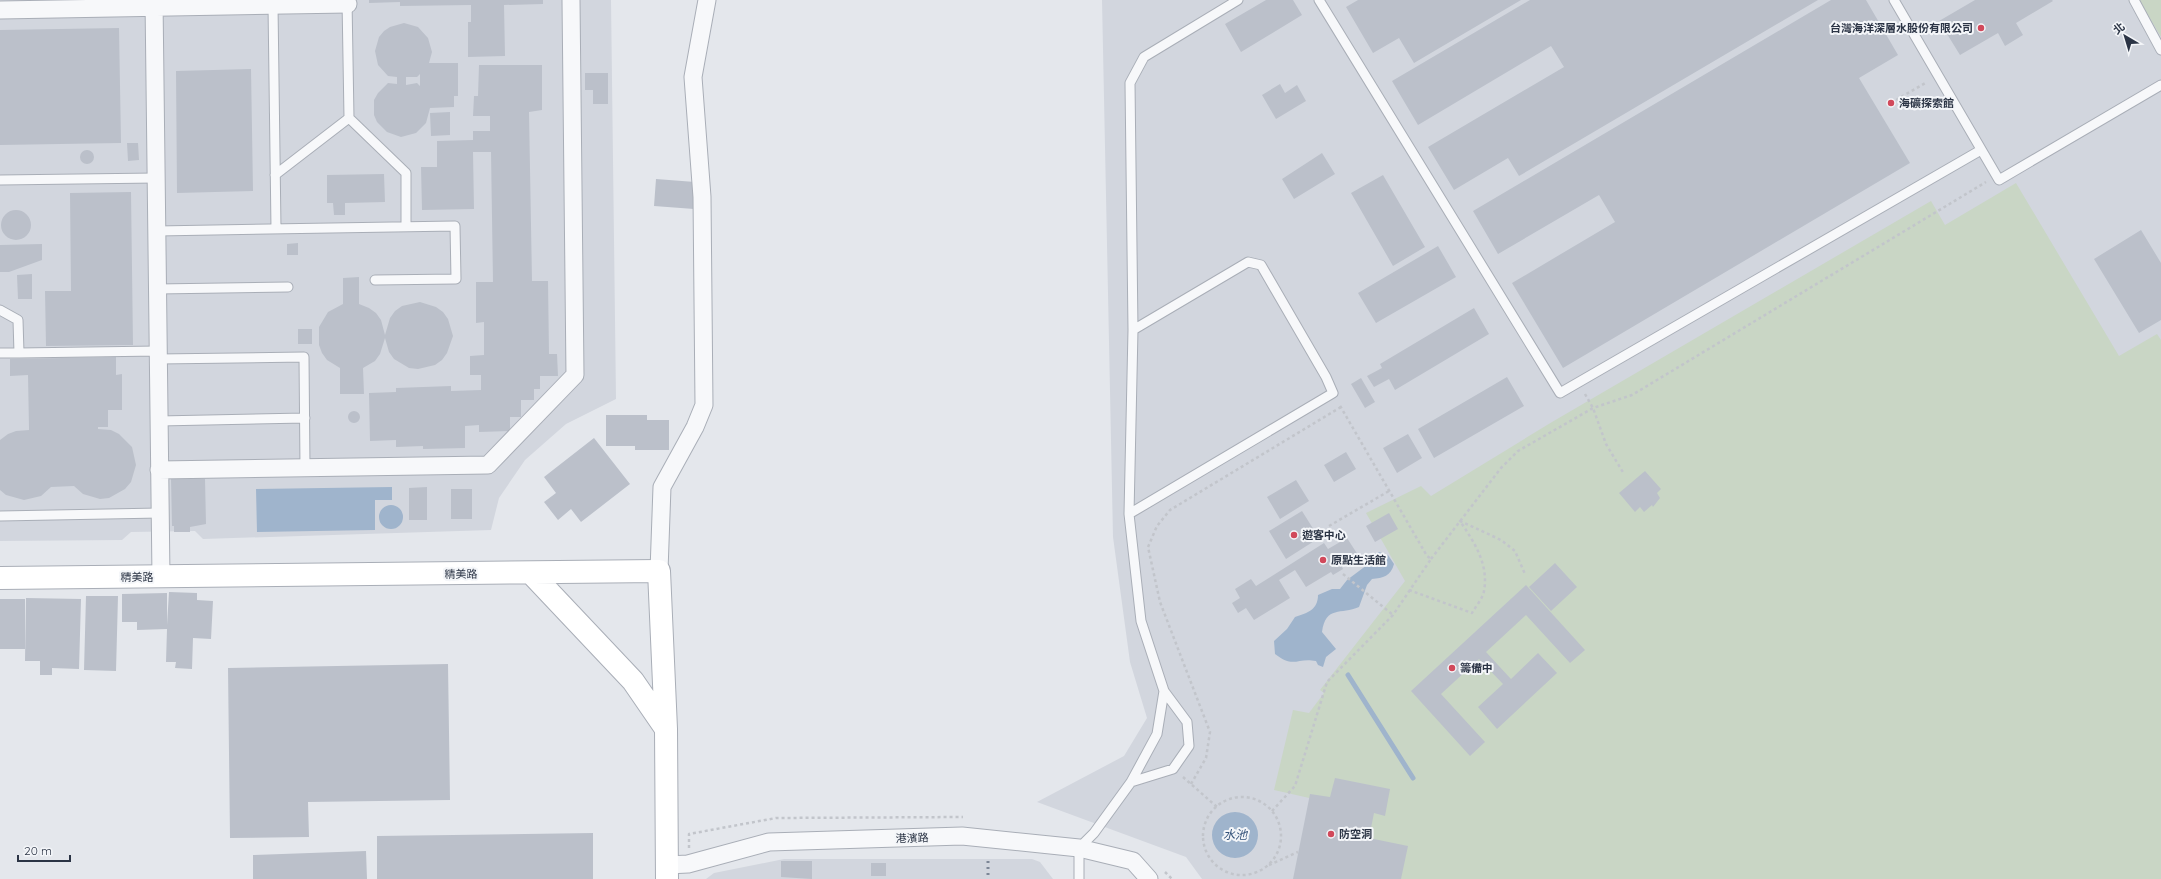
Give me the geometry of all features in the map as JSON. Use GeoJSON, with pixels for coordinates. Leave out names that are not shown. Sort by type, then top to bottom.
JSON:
{"type":"FeatureCollection","features":[{"type":"Feature","properties":{"kind":"main road","name":"精美路"},"geometry":{"type":"LineString","coordinates":[[0,578],[659,571]]}},
{"type":"Feature","properties":{"kind":"main road"},"geometry":{"type":"LineString","coordinates":[[659,571],[666,729],[668,872]]}},
{"type":"Feature","properties":{"kind":"main road"},"geometry":{"type":"LineString","coordinates":[[531,573],[633,681],[666,729]]}},
{"type":"Feature","properties":{"kind":"street"},"geometry":{"type":"LineString","coordinates":[[159,470],[488,465],[575,375],[571,0]]}},
{"type":"Feature","properties":{"kind":"street"},"geometry":{"type":"LineString","coordinates":[[659,571],[662,487],[691,434],[704,405],[702,198],[693,77],[707,0]]}},
{"type":"Feature","properties":{"kind":"street"},"geometry":{"type":"LineString","coordinates":[[0,10],[155,4],[273,6],[348,2]]}},
{"type":"Feature","properties":{"kind":"street"},"geometry":{"type":"LineString","coordinates":[[155,4],[161,577]]}},
{"type":"Feature","properties":{"kind":"street","name":"港濱路"},"geometry":{"type":"LineString","coordinates":[[668,872],[688,864],[769,842],[962,836],[1079,848],[1133,861],[1149,879]]}},
{"type":"Feature","properties":{"kind":"lane"},"geometry":{"type":"LineString","coordinates":[[1131,782],[1173,769],[1189,746],[1187,722],[1164,692],[1141,621],[1129,514],[1132,330],[1130,83],[1144,57],[1238,0]]}},
{"type":"Feature","properties":{"kind":"lane"},"geometry":{"type":"LineString","coordinates":[[1319,0],[1560,393],[1981,150]]}},
{"type":"Feature","properties":{"kind":"lane"},"geometry":{"type":"LineString","coordinates":[[1894,0],[1998,180],[2161,85]]}},
{"type":"Feature","properties":{"kind":"lane"},"geometry":{"type":"LineString","coordinates":[[2134,0],[2161,50]]}},
{"type":"Feature","properties":{"kind":"lane"},"geometry":{"type":"LineString","coordinates":[[348,2],[349,118],[406,173],[406,227]]}},
{"type":"Feature","properties":{"kind":"lane"},"geometry":{"type":"LineString","coordinates":[[273,6],[276,229]]}},
{"type":"Feature","properties":{"kind":"lane"},"geometry":{"type":"LineString","coordinates":[[275,175],[349,118]]}},
{"type":"Feature","properties":{"kind":"lane"},"geometry":{"type":"LineString","coordinates":[[0,180],[156,178]]}},
{"type":"Feature","properties":{"kind":"lane"},"geometry":{"type":"LineString","coordinates":[[157,231],[455,226],[456,279],[375,280]]}},
{"type":"Feature","properties":{"kind":"lane"},"geometry":{"type":"LineString","coordinates":[[1129,514],[1333,393],[1326,377],[1261,265],[1248,262],[1132,330]]}},
{"type":"Feature","properties":{"kind":"lane"},"geometry":{"type":"LineString","coordinates":[[158,289],[288,287]]}},
{"type":"Feature","properties":{"kind":"lane"},"geometry":{"type":"LineString","coordinates":[[0,310],[18,320],[19,353]]}},
{"type":"Feature","properties":{"kind":"lane"},"geometry":{"type":"LineString","coordinates":[[0,354],[304,357],[305,468]]}},
{"type":"Feature","properties":{"kind":"lane"},"geometry":{"type":"LineString","coordinates":[[159,420],[305,418]]}},
{"type":"Feature","properties":{"kind":"lane"},"geometry":{"type":"LineString","coordinates":[[0,516],[160,513]]}},
{"type":"Feature","properties":{"kind":"lane"},"geometry":{"type":"LineString","coordinates":[[1079,879],[1079,848],[1094,833],[1131,782],[1157,734],[1164,692]]}},
{"type":"Feature","properties":{"kind":"path"},"geometry":{"type":"LineString","coordinates":[[1891,103],[1938,75]]}},
{"type":"Feature","properties":{"kind":"path"},"geometry":{"type":"LineString","coordinates":[[1272,811],[1295,786],[1327,682],[1393,615],[1431,559],[1501,468],[1518,451],[1593,408],[1632,395],[1996,176]]}},
{"type":"Feature","properties":{"kind":"path"},"geometry":{"type":"LineString","coordinates":[[1578,383],[1593,408],[1606,444],[1624,474]]}},
{"type":"Feature","properties":{"kind":"path"},"geometry":{"type":"LineString","coordinates":[[1333,393],[1427,556],[1431,559]]}},
{"type":"Feature","properties":{"kind":"path"},"geometry":{"type":"LineString","coordinates":[[1191,784],[1206,758],[1210,732],[1160,602],[1148,547],[1157,526],[1170,510],[1341,407]]}},
{"type":"Feature","properties":{"kind":"path"},"geometry":{"type":"LineString","coordinates":[[1329,526],[1389,491]]}},
{"type":"Feature","properties":{"kind":"path"},"geometry":{"type":"LineString","coordinates":[[1460,522],[1500,540],[1515,550],[1525,574]]}},
{"type":"Feature","properties":{"kind":"path"},"geometry":{"type":"LineString","coordinates":[[1409,590],[1472,612],[1484,591],[1484,570],[1478,548],[1460,522]]}},
{"type":"Feature","properties":{"kind":"path"},"geometry":{"type":"LineString","coordinates":[[1343,574],[1393,615]]}},
{"type":"Feature","properties":{"kind":"path"},"geometry":{"type":"LineString","coordinates":[[1173,769],[1217,807]]}},
{"type":"Feature","properties":{"kind":"path"},"geometry":{"type":"LineString","coordinates":[[1268,866],[1279,849],[1281,839],[1279,824],[1272,811],[1260,802],[1245,797],[1225,801],[1217,807],[1208,819],[1203,834],[1204,844],[1212,862],[1220,869],[1239,875],[1250,875],[1298,852]]}},
{"type":"Feature","properties":{"kind":"shaded area"},"geometry":{"type":"Polygon","coordinates":[[[0,0],[611,0],[616,399],[566,424],[525,460],[499,498],[491,530],[203,539],[195,531],[131,532],[122,540],[0,541],[0,0]]]}},
{"type":"Feature","properties":{"kind":"shaded area"},"geometry":{"type":"Polygon","coordinates":[[[1102,0],[2161,0],[2161,879],[1202,879],[1186,857],[1037,802],[1124,756],[1147,718],[1130,662],[1113,537],[1102,0]]]}},
{"type":"Feature","properties":{"kind":"shaded area"},"geometry":{"type":"Polygon","coordinates":[[[784,859],[1032,859],[1040,862],[1053,879],[706,879],[714,873],[784,859]]]}},
{"type":"Feature","properties":{"kind":"green space"},"geometry":{"type":"Polygon","coordinates":[[[2139,0],[2161,0],[2161,37],[2139,0]]]}},
{"type":"Feature","properties":{"kind":"green space"},"geometry":{"type":"Polygon","coordinates":[[[2016,183],[2119,356],[2157,334],[2161,340],[2161,879],[1377,879],[1349,866],[1362,810],[1274,790],[1293,710],[1309,713],[1324,693],[1320,690],[1405,581],[1366,513],[1421,486],[1431,496],[1552,422],[1931,201],[1945,225],[2016,183]]]}},
{"type":"Feature","properties":{"kind":"water"},"geometry":{"type":"Polygon","coordinates":[[[392,487],[392,500],[375,500],[375,530],[257,532],[256,489],[392,487]]]}},
{"type":"Feature","properties":{"kind":"water"},"geometry":{"type":"Polygon","coordinates":[[[391,505],[400,508],[403,517],[400,526],[391,529],[382,526],[379,517],[382,508],[391,505]]]}},
{"type":"Feature","properties":{"kind":"water"},"geometry":{"type":"Polygon","coordinates":[[[1379,552],[1388,555],[1394,564],[1393,568],[1386,576],[1372,579],[1367,585],[1359,607],[1335,612],[1327,618],[1322,632],[1336,649],[1326,657],[1323,667],[1318,665],[1316,661],[1310,660],[1291,662],[1275,654],[1274,641],[1287,629],[1295,617],[1311,610],[1318,600],[1318,595],[1332,589],[1340,589],[1347,580],[1371,562],[1372,555],[1379,552]]]}},
{"type":"Feature","properties":{"kind":"water","name":"水池"},"geometry":{"type":"Polygon","coordinates":[[[1235,812],[1248,816],[1254,822],[1258,835],[1254,848],[1248,854],[1235,858],[1222,854],[1216,848],[1212,835],[1216,822],[1222,816],[1235,812]]]}},
{"type":"Feature","properties":{"kind":"building"},"geometry":{"type":"Polygon","coordinates":[[[369,0],[543,0],[543,4],[504,5],[505,56],[468,57],[468,22],[471,22],[471,5],[400,6],[400,2],[369,3],[369,0]]]}},
{"type":"Feature","properties":{"kind":"building"},"geometry":{"type":"Polygon","coordinates":[[[1266,0],[1293,0],[1302,15],[1241,52],[1225,24],[1266,0]]]}},
{"type":"Feature","properties":{"kind":"building"},"geometry":{"type":"Polygon","coordinates":[[[1358,0],[1521,0],[1414,63],[1399,38],[1373,53],[1346,7],[1358,0]]]}},
{"type":"Feature","properties":{"kind":"building"},"geometry":{"type":"Polygon","coordinates":[[[1530,0],[1818,0],[1519,176],[1508,158],[1454,190],[1428,147],[1564,67],[1551,46],[1418,125],[1392,81],[1530,0]]]}},
{"type":"Feature","properties":{"kind":"building"},"geometry":{"type":"Polygon","coordinates":[[[1831,0],[1866,0],[1898,55],[1859,78],[1910,163],[1563,368],[1512,283],[1615,222],[1599,195],[1498,254],[1473,211],[1831,0]]]}},
{"type":"Feature","properties":{"kind":"building","name":"台灣海洋深層水股份有限公司"},"geometry":{"type":"Polygon","coordinates":[[[1975,0],[2053,1],[2016,23],[2023,35],[2005,46],[1998,33],[1960,55],[1939,21],[1975,0]]]}},
{"type":"Feature","properties":{"kind":"building"},"geometry":{"type":"Polygon","coordinates":[[[404,23],[418,27],[428,38],[432,52],[429,63],[458,63],[458,96],[454,96],[454,107],[430,108],[426,123],[416,133],[401,137],[387,132],[377,122],[374,115],[374,100],[378,93],[388,83],[397,84],[397,77],[388,76],[378,65],[375,51],[379,37],[390,27],[404,23]],[[420,74],[417,77],[406,77],[406,85],[417,83],[420,86],[420,74]]]}},
{"type":"Feature","properties":{"kind":"building"},"geometry":{"type":"Polygon","coordinates":[[[119,28],[121,143],[0,145],[0,30],[119,28]]]}},
{"type":"Feature","properties":{"kind":"building"},"geometry":{"type":"Polygon","coordinates":[[[479,65],[542,65],[542,110],[529,112],[532,281],[548,281],[549,354],[557,354],[558,376],[540,376],[540,389],[534,389],[534,400],[521,400],[521,417],[510,417],[510,431],[479,432],[479,425],[465,426],[465,448],[423,449],[423,446],[396,447],[396,440],[370,441],[369,393],[396,392],[396,388],[451,386],[451,391],[481,390],[481,375],[470,375],[470,356],[484,355],[484,322],[476,323],[476,282],[493,282],[491,152],[473,152],[474,209],[422,210],[421,167],[437,167],[437,141],[473,140],[473,131],[490,131],[490,116],[473,116],[474,96],[478,96],[479,65]]]}},
{"type":"Feature","properties":{"kind":"building"},"geometry":{"type":"Polygon","coordinates":[[[251,69],[253,191],[177,193],[176,71],[251,69]]]}},
{"type":"Feature","properties":{"kind":"building"},"geometry":{"type":"Polygon","coordinates":[[[585,73],[608,73],[608,104],[593,104],[593,90],[585,90],[585,73]]]}},
{"type":"Feature","properties":{"kind":"building"},"geometry":{"type":"Polygon","coordinates":[[[1280,84],[1285,93],[1297,85],[1306,101],[1276,119],[1262,95],[1280,84]]]}},
{"type":"Feature","properties":{"kind":"building"},"geometry":{"type":"Polygon","coordinates":[[[450,112],[450,135],[431,136],[430,113],[450,112]]]}},
{"type":"Feature","properties":{"kind":"building"},"geometry":{"type":"Polygon","coordinates":[[[127,143],[138,143],[139,160],[128,161],[127,143]]]}},
{"type":"Feature","properties":{"kind":"building"},"geometry":{"type":"Polygon","coordinates":[[[84,150],[90,150],[94,154],[94,160],[90,164],[84,164],[80,160],[80,154],[84,150]]]}},
{"type":"Feature","properties":{"kind":"building"},"geometry":{"type":"Polygon","coordinates":[[[1322,153],[1335,174],[1294,199],[1282,179],[1322,153]]]}},
{"type":"Feature","properties":{"kind":"building"},"geometry":{"type":"Polygon","coordinates":[[[384,174],[385,202],[345,203],[345,215],[334,215],[333,203],[327,203],[327,175],[384,174]]]}},
{"type":"Feature","properties":{"kind":"building"},"geometry":{"type":"Polygon","coordinates":[[[1383,175],[1425,247],[1393,266],[1351,193],[1383,175]]]}},
{"type":"Feature","properties":{"kind":"building"},"geometry":{"type":"Polygon","coordinates":[[[656,179],[695,182],[694,209],[654,206],[656,179]]]}},
{"type":"Feature","properties":{"kind":"building"},"geometry":{"type":"Polygon","coordinates":[[[131,192],[133,345],[46,346],[45,291],[71,291],[70,193],[131,192]]]}},
{"type":"Feature","properties":{"kind":"building"},"geometry":{"type":"Polygon","coordinates":[[[16,210],[27,214],[31,225],[27,236],[16,240],[5,236],[1,225],[5,214],[16,210]]]}},
{"type":"Feature","properties":{"kind":"building"},"geometry":{"type":"Polygon","coordinates":[[[2141,230],[2161,263],[2161,320],[2139,333],[2094,259],[2141,230]]]}},
{"type":"Feature","properties":{"kind":"building"},"geometry":{"type":"Polygon","coordinates":[[[298,243],[298,255],[287,255],[287,244],[298,243]]]}},
{"type":"Feature","properties":{"kind":"building"},"geometry":{"type":"Polygon","coordinates":[[[42,244],[42,260],[9,272],[0,272],[0,245],[42,244]]]}},
{"type":"Feature","properties":{"kind":"building"},"geometry":{"type":"Polygon","coordinates":[[[1438,246],[1456,277],[1376,323],[1358,293],[1438,246]]]}},
{"type":"Feature","properties":{"kind":"building"},"geometry":{"type":"Polygon","coordinates":[[[32,274],[32,299],[18,299],[17,275],[32,274]]]}},
{"type":"Feature","properties":{"kind":"building"},"geometry":{"type":"Polygon","coordinates":[[[359,277],[359,304],[376,313],[381,320],[385,335],[390,318],[395,311],[402,306],[420,302],[436,307],[443,312],[448,319],[453,336],[447,353],[442,360],[435,365],[418,369],[409,368],[394,359],[389,352],[385,338],[380,354],[375,361],[363,368],[364,394],[340,394],[340,368],[327,360],[322,353],[319,345],[319,327],[328,312],[343,304],[343,278],[359,277]]]}},
{"type":"Feature","properties":{"kind":"building"},"geometry":{"type":"Polygon","coordinates":[[[1474,308],[1489,334],[1395,390],[1389,379],[1374,387],[1367,376],[1382,368],[1380,364],[1474,308]]]}},
{"type":"Feature","properties":{"kind":"building"},"geometry":{"type":"Polygon","coordinates":[[[298,329],[312,329],[312,344],[298,344],[298,329]]]}},
{"type":"Feature","properties":{"kind":"building"},"geometry":{"type":"Polygon","coordinates":[[[116,357],[116,375],[122,374],[122,410],[108,410],[108,427],[98,427],[98,429],[111,430],[119,434],[132,447],[136,465],[131,482],[125,489],[109,498],[100,499],[83,494],[74,486],[51,487],[41,496],[24,500],[6,495],[0,490],[0,440],[8,434],[16,431],[29,430],[28,375],[10,376],[10,359],[116,357]]]}},
{"type":"Feature","properties":{"kind":"building"},"geometry":{"type":"Polygon","coordinates":[[[1507,377],[1524,406],[1434,458],[1418,429],[1507,377]]]}},
{"type":"Feature","properties":{"kind":"building"},"geometry":{"type":"Polygon","coordinates":[[[1361,378],[1375,402],[1365,408],[1351,384],[1361,378]]]}},
{"type":"Feature","properties":{"kind":"building"},"geometry":{"type":"Polygon","coordinates":[[[354,411],[358,413],[360,417],[358,421],[354,423],[350,421],[348,417],[350,413],[354,411]]]}},
{"type":"Feature","properties":{"kind":"building"},"geometry":{"type":"Polygon","coordinates":[[[606,415],[647,415],[647,420],[669,420],[669,450],[635,450],[635,446],[606,446],[606,415]]]}},
{"type":"Feature","properties":{"kind":"building"},"geometry":{"type":"Polygon","coordinates":[[[1408,434],[1422,458],[1397,473],[1383,448],[1408,434]]]}},
{"type":"Feature","properties":{"kind":"building"},"geometry":{"type":"Polygon","coordinates":[[[594,438],[630,484],[581,522],[571,509],[558,520],[544,502],[556,493],[544,477],[594,438]]]}},
{"type":"Feature","properties":{"kind":"building"},"geometry":{"type":"Polygon","coordinates":[[[1346,452],[1356,469],[1334,482],[1324,465],[1346,452]]]}},
{"type":"Feature","properties":{"kind":"building"},"geometry":{"type":"Polygon","coordinates":[[[1645,471],[1661,489],[1657,493],[1660,498],[1653,507],[1652,505],[1644,512],[1640,507],[1635,512],[1619,493],[1645,471]]]}},
{"type":"Feature","properties":{"kind":"building"},"geometry":{"type":"Polygon","coordinates":[[[171,478],[205,479],[206,524],[190,527],[190,532],[174,532],[174,526],[172,526],[171,478]]]}},
{"type":"Feature","properties":{"kind":"building"},"geometry":{"type":"Polygon","coordinates":[[[1296,480],[1309,501],[1280,519],[1267,497],[1296,480]]]}},
{"type":"Feature","properties":{"kind":"building"},"geometry":{"type":"Polygon","coordinates":[[[427,487],[427,520],[409,520],[409,488],[427,487]]]}},
{"type":"Feature","properties":{"kind":"building"},"geometry":{"type":"Polygon","coordinates":[[[451,489],[472,489],[472,519],[451,519],[451,489]]]}},
{"type":"Feature","properties":{"kind":"building","name":"遊客中心"},"geometry":{"type":"Polygon","coordinates":[[[1302,511],[1319,538],[1286,559],[1269,531],[1302,511]]]}},
{"type":"Feature","properties":{"kind":"building"},"geometry":{"type":"Polygon","coordinates":[[[1389,513],[1398,529],[1375,542],[1366,526],[1389,513]]]}},
{"type":"Feature","properties":{"kind":"building"},"geometry":{"type":"Polygon","coordinates":[[[1347,538],[1358,555],[1341,565],[1343,569],[1333,575],[1331,572],[1306,587],[1295,570],[1279,580],[1290,598],[1254,620],[1246,608],[1238,613],[1232,603],[1240,598],[1235,589],[1251,579],[1256,586],[1324,543],[1328,549],[1347,538]]]}},
{"type":"Feature","properties":{"kind":"building"},"geometry":{"type":"Polygon","coordinates":[[[1555,563],[1577,587],[1551,611],[1529,587],[1555,563]]]}},
{"type":"Feature","properties":{"kind":"building","name":"籌備中"},"geometry":{"type":"Polygon","coordinates":[[[1526,585],[1585,650],[1570,663],[1526,615],[1486,652],[1511,679],[1538,653],[1557,673],[1497,729],[1478,707],[1503,684],[1479,659],[1441,694],[1485,742],[1470,756],[1411,691],[1526,585]]]}},
{"type":"Feature","properties":{"kind":"building"},"geometry":{"type":"Polygon","coordinates":[[[169,592],[197,593],[197,600],[213,601],[211,639],[193,638],[192,669],[175,668],[176,662],[166,662],[167,629],[137,630],[137,622],[122,622],[122,594],[167,593],[167,625],[169,592]]]}},
{"type":"Feature","properties":{"kind":"building"},"geometry":{"type":"Polygon","coordinates":[[[86,596],[118,596],[116,671],[84,670],[86,596]]]}},
{"type":"Feature","properties":{"kind":"building"},"geometry":{"type":"Polygon","coordinates":[[[26,598],[81,599],[79,669],[52,668],[52,675],[40,675],[40,661],[25,661],[26,598]]]}},
{"type":"Feature","properties":{"kind":"building"},"geometry":{"type":"Polygon","coordinates":[[[0,599],[25,599],[25,649],[0,649],[0,599]]]}},
{"type":"Feature","properties":{"kind":"building"},"geometry":{"type":"Polygon","coordinates":[[[448,664],[450,800],[308,802],[309,837],[230,838],[228,668],[448,664]]]}},
{"type":"Feature","properties":{"kind":"building"},"geometry":{"type":"Polygon","coordinates":[[[1335,778],[1390,789],[1385,816],[1374,813],[1369,838],[1408,846],[1401,879],[1293,879],[1310,794],[1330,797],[1335,778]]]}},
{"type":"Feature","properties":{"kind":"building"},"geometry":{"type":"Polygon","coordinates":[[[593,833],[593,879],[377,879],[377,836],[593,833]]]}},
{"type":"Feature","properties":{"kind":"building"},"geometry":{"type":"Polygon","coordinates":[[[366,851],[367,879],[253,879],[253,855],[366,851]]]}},
{"type":"Feature","properties":{"kind":"building"},"geometry":{"type":"Polygon","coordinates":[[[781,861],[812,861],[812,879],[781,877],[781,861]]]}},
{"type":"Feature","properties":{"kind":"building"},"geometry":{"type":"Polygon","coordinates":[[[871,863],[886,863],[886,876],[871,876],[871,863]]]}},
{"type":"Feature","properties":{"kind":"waterway"},"geometry":{"type":"LineString","coordinates":[[1348,675],[1413,778]]}},
{"type":"Feature","properties":{"kind":"railway"},"geometry":{"type":"LineString","coordinates":[[988,861],[988,879]]}},
{"type":"Feature","properties":{"kind":"place","name":"台灣海洋深層水股份有限公司"},"geometry":{"type":"Point","coordinates":[1981,28]}},
{"type":"Feature","properties":{"kind":"place","name":"海礦探索館"},"geometry":{"type":"Point","coordinates":[1891,103]}},
{"type":"Feature","properties":{"kind":"place","name":"遊客中心"},"geometry":{"type":"Point","coordinates":[1294,535]}},
{"type":"Feature","properties":{"kind":"place","name":"原點生活館"},"geometry":{"type":"Point","coordinates":[1323,560]}},
{"type":"Feature","properties":{"kind":"place","name":"籌備中"},"geometry":{"type":"Point","coordinates":[1452,668]}},
{"type":"Feature","properties":{"kind":"place","name":"防空洞"},"geometry":{"type":"Point","coordinates":[1331,834]}}]}
